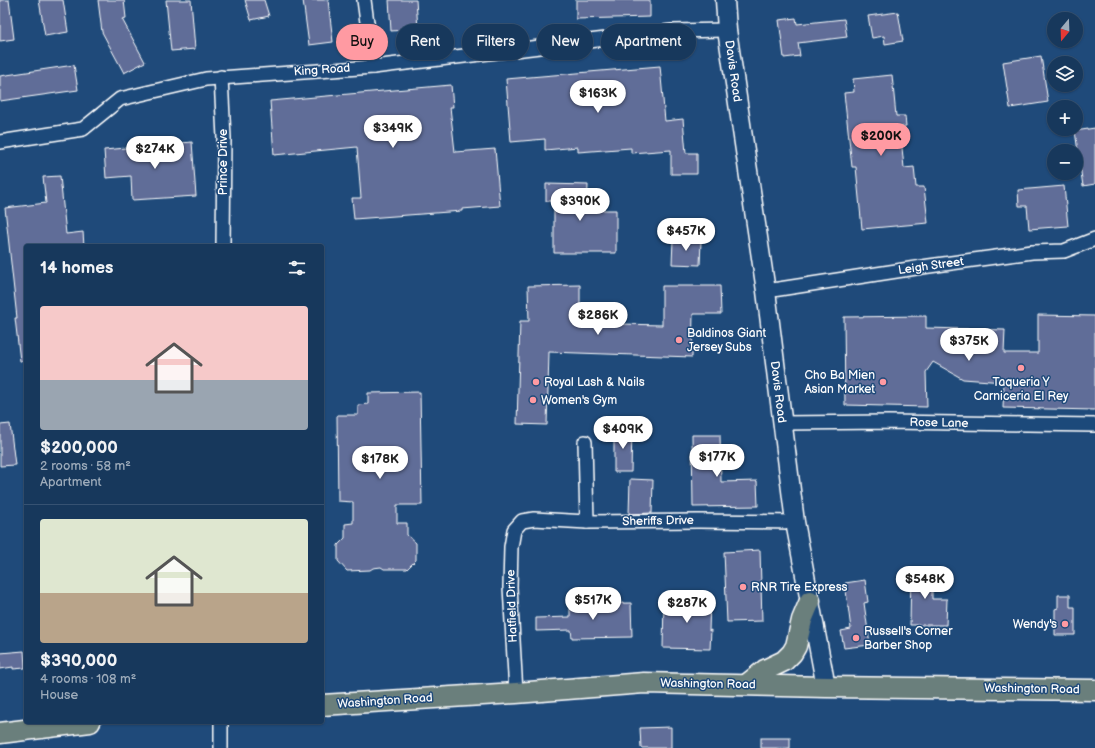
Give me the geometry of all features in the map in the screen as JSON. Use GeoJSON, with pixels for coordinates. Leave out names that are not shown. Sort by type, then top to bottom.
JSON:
{"type":"FeatureCollection","features":[{"type":"Feature","properties":{"kind":"main road","name":"Davis Road"},"geometry":{"type":"LineString","coordinates":[[725,0],[727,30],[766,291],[795,522],[826,687]]}},
{"type":"Feature","properties":{"kind":"main road"},"geometry":{"type":"LineString","coordinates":[[746,685],[765,670],[784,661],[792,653],[796,646],[802,620],[810,601]]}},
{"type":"Feature","properties":{"kind":"main road","name":"Washington Road"},"geometry":{"type":"LineString","coordinates":[[324,706],[644,683],[1095,690]]}},
{"type":"Feature","properties":{"kind":"main road"},"geometry":{"type":"LineString","coordinates":[[0,733],[74,724]]}},
{"type":"Feature","properties":{"kind":"street"},"geometry":{"type":"LineString","coordinates":[[364,0],[373,67]]}},
{"type":"Feature","properties":{"kind":"street","name":"King Road"},"geometry":{"type":"LineString","coordinates":[[0,142],[83,129],[120,99],[206,78],[373,67],[672,31],[727,30]]}},
{"type":"Feature","properties":{"kind":"street","name":"Prince Drive"},"geometry":{"type":"LineString","coordinates":[[221,77],[224,138],[223,244]]}},
{"type":"Feature","properties":{"kind":"street","name":"Leigh Street"},"geometry":{"type":"LineString","coordinates":[[766,291],[942,264],[1032,252],[1064,251],[1095,239]]}},
{"type":"Feature","properties":{"kind":"street","name":"Rose Lane"},"geometry":{"type":"LineString","coordinates":[[782,423],[889,422],[1095,425]]}},
{"type":"Feature","properties":{"kind":"street"},"geometry":{"type":"LineString","coordinates":[[585,442],[587,522]]}},
{"type":"Feature","properties":{"kind":"street","name":"Sheriffs Drive"},"geometry":{"type":"LineString","coordinates":[[522,521],[534,519],[587,522],[795,522]]}},
{"type":"Feature","properties":{"kind":"street","name":"Hatfield Drive"},"geometry":{"type":"LineString","coordinates":[[516,693],[510,587],[511,547],[514,530],[522,521]]}},
{"type":"Feature","properties":{"kind":"street"},"geometry":{"type":"LineString","coordinates":[[221,748],[222,724]]}},
{"type":"Feature","properties":{"kind":"building"},"geometry":{"type":"Polygon","coordinates":[[[0,0],[9,0],[14,39],[0,41],[0,0]]]}},
{"type":"Feature","properties":{"kind":"building"},"geometry":{"type":"Polygon","coordinates":[[[39,0],[63,0],[68,32],[45,36],[39,0]]]}},
{"type":"Feature","properties":{"kind":"building"},"geometry":{"type":"Polygon","coordinates":[[[98,0],[124,0],[126,18],[122,19],[145,62],[124,73],[102,32],[98,0]]]}},
{"type":"Feature","properties":{"kind":"building"},"geometry":{"type":"Polygon","coordinates":[[[166,0],[191,0],[195,49],[171,51],[166,0]]]}},
{"type":"Feature","properties":{"kind":"building"},"geometry":{"type":"Polygon","coordinates":[[[245,0],[264,0],[269,16],[251,20],[245,0]]]}},
{"type":"Feature","properties":{"kind":"building"},"geometry":{"type":"Polygon","coordinates":[[[303,0],[328,0],[333,42],[309,45],[303,0]]]}},
{"type":"Feature","properties":{"kind":"building"},"geometry":{"type":"Polygon","coordinates":[[[389,0],[416,0],[418,24],[396,24],[396,31],[391,31],[389,0]]]}},
{"type":"Feature","properties":{"kind":"building"},"geometry":{"type":"Polygon","coordinates":[[[576,0],[650,0],[650,17],[576,19],[576,0]]]}},
{"type":"Feature","properties":{"kind":"building"},"geometry":{"type":"Polygon","coordinates":[[[898,12],[903,41],[885,44],[884,36],[872,38],[868,16],[898,12]]]}},
{"type":"Feature","properties":{"kind":"building"},"geometry":{"type":"Polygon","coordinates":[[[796,18],[797,24],[844,19],[847,37],[798,43],[800,56],[784,58],[779,20],[796,18]]]}},
{"type":"Feature","properties":{"kind":"building"},"geometry":{"type":"Polygon","coordinates":[[[1041,56],[1047,102],[1010,108],[1003,62],[1041,56]]]}},
{"type":"Feature","properties":{"kind":"building"},"geometry":{"type":"Polygon","coordinates":[[[74,65],[78,90],[0,101],[0,76],[74,65]]]}},
{"type":"Feature","properties":{"kind":"building"},"geometry":{"type":"Polygon","coordinates":[[[660,66],[665,121],[683,119],[686,153],[697,153],[697,174],[671,174],[671,150],[631,153],[631,148],[578,152],[578,147],[545,150],[545,139],[511,142],[506,79],[660,66]]]}},
{"type":"Feature","properties":{"kind":"building"},"geometry":{"type":"Polygon","coordinates":[[[892,75],[896,116],[905,116],[906,126],[900,127],[904,168],[914,167],[916,187],[924,187],[928,223],[862,229],[856,167],[852,167],[844,93],[854,92],[853,79],[892,75]]]}},
{"type":"Feature","properties":{"kind":"building"},"geometry":{"type":"Polygon","coordinates":[[[451,85],[453,107],[450,107],[455,152],[495,149],[500,206],[462,209],[462,211],[354,219],[352,198],[361,198],[357,147],[274,155],[270,101],[451,85]]]}},
{"type":"Feature","properties":{"kind":"building"},"geometry":{"type":"Polygon","coordinates":[[[1095,128],[1095,184],[1083,186],[1083,144],[1077,144],[1076,136],[1083,136],[1083,130],[1095,128]]]}},
{"type":"Feature","properties":{"kind":"building"},"geometry":{"type":"Polygon","coordinates":[[[192,142],[196,196],[132,200],[131,176],[106,178],[104,150],[192,142]]]}},
{"type":"Feature","properties":{"kind":"building"},"geometry":{"type":"Polygon","coordinates":[[[60,176],[66,234],[83,232],[84,244],[24,244],[24,361],[20,361],[15,318],[17,318],[5,208],[46,203],[43,177],[60,176]]]}},
{"type":"Feature","properties":{"kind":"building"},"geometry":{"type":"Polygon","coordinates":[[[546,184],[588,185],[587,210],[616,210],[616,253],[554,253],[554,201],[546,201],[546,184]]]}},
{"type":"Feature","properties":{"kind":"building"},"geometry":{"type":"Polygon","coordinates":[[[1064,186],[1068,226],[1029,229],[1027,206],[1019,206],[1018,190],[1064,186]]]}},
{"type":"Feature","properties":{"kind":"building"},"geometry":{"type":"Polygon","coordinates":[[[673,240],[701,241],[700,265],[672,264],[673,240]]]}},
{"type":"Feature","properties":{"kind":"building"},"geometry":{"type":"Polygon","coordinates":[[[580,285],[580,323],[662,325],[662,286],[720,286],[721,314],[693,314],[692,357],[549,352],[547,425],[517,424],[520,321],[529,321],[528,286],[580,285]]]}},
{"type":"Feature","properties":{"kind":"building"},"geometry":{"type":"Polygon","coordinates":[[[1038,315],[1095,316],[1095,410],[1003,408],[1004,382],[963,379],[933,362],[926,372],[927,407],[845,405],[844,317],[926,316],[926,328],[1005,330],[1004,353],[1038,353],[1038,315]]]}},
{"type":"Feature","properties":{"kind":"building"},"geometry":{"type":"Polygon","coordinates":[[[420,392],[422,505],[397,505],[397,523],[407,523],[407,535],[416,543],[416,560],[407,569],[384,569],[381,567],[370,570],[347,571],[338,561],[338,545],[345,538],[345,524],[353,523],[353,502],[338,501],[337,415],[358,415],[358,405],[368,404],[368,393],[420,392]]]}},
{"type":"Feature","properties":{"kind":"building"},"geometry":{"type":"Polygon","coordinates":[[[10,424],[15,465],[0,466],[0,425],[10,424]]]}},
{"type":"Feature","properties":{"kind":"building"},"geometry":{"type":"Polygon","coordinates":[[[614,429],[632,429],[631,472],[614,472],[614,429]]]}},
{"type":"Feature","properties":{"kind":"building"},"geometry":{"type":"Polygon","coordinates":[[[692,435],[720,435],[721,482],[757,481],[758,506],[693,507],[692,435]]]}},
{"type":"Feature","properties":{"kind":"building"},"geometry":{"type":"Polygon","coordinates":[[[630,479],[653,480],[652,513],[629,514],[630,479]]]}},
{"type":"Feature","properties":{"kind":"building","name":"RNR Tire Express"},"geometry":{"type":"Polygon","coordinates":[[[760,550],[762,621],[727,622],[724,552],[760,550]]]}},
{"type":"Feature","properties":{"kind":"building"},"geometry":{"type":"Polygon","coordinates":[[[911,568],[932,569],[932,599],[947,599],[946,625],[910,625],[911,568]]]}},
{"type":"Feature","properties":{"kind":"building"},"geometry":{"type":"Polygon","coordinates":[[[865,580],[868,602],[864,603],[870,645],[844,648],[841,631],[851,629],[845,583],[865,580]]]}},
{"type":"Feature","properties":{"kind":"building","name":"Wendy's"},"geometry":{"type":"Polygon","coordinates":[[[1058,595],[1070,595],[1070,607],[1075,607],[1075,635],[1055,635],[1055,609],[1058,608],[1058,595]]]}},
{"type":"Feature","properties":{"kind":"building"},"geometry":{"type":"Polygon","coordinates":[[[664,599],[710,600],[710,649],[663,648],[664,599]]]}},
{"type":"Feature","properties":{"kind":"building"},"geometry":{"type":"Polygon","coordinates":[[[631,603],[632,637],[572,638],[571,630],[536,631],[536,618],[570,617],[570,604],[631,603]]]}},
{"type":"Feature","properties":{"kind":"building"},"geometry":{"type":"Polygon","coordinates":[[[24,651],[24,668],[13,669],[13,667],[0,669],[0,653],[24,651]]]}},
{"type":"Feature","properties":{"kind":"building"},"geometry":{"type":"Polygon","coordinates":[[[671,727],[671,748],[641,748],[640,728],[671,727]]]}},
{"type":"Feature","properties":{"kind":"building"},"geometry":{"type":"Polygon","coordinates":[[[761,738],[790,738],[790,748],[761,748],[761,738]]]}},
{"type":"Feature","properties":{"kind":"place","name":"Baldinos Giant Jersey Subs"},"geometry":{"type":"Point","coordinates":[679,340]}},
{"type":"Feature","properties":{"kind":"place","name":"Taqueria Y Carniceria El Rey"},"geometry":{"type":"Point","coordinates":[1021,368]}},
{"type":"Feature","properties":{"kind":"place","name":"Royal Lash & Nails"},"geometry":{"type":"Point","coordinates":[536,382]}},
{"type":"Feature","properties":{"kind":"place","name":"Cho Ba Mien Asian Market"},"geometry":{"type":"Point","coordinates":[883,382]}},
{"type":"Feature","properties":{"kind":"place","name":"Women's Gym"},"geometry":{"type":"Point","coordinates":[533,400]}},
{"type":"Feature","properties":{"kind":"place","name":"RNR Tire Express"},"geometry":{"type":"Point","coordinates":[743,587]}},
{"type":"Feature","properties":{"kind":"place","name":"Wendy's"},"geometry":{"type":"Point","coordinates":[1065,624]}},
{"type":"Feature","properties":{"kind":"place","name":"Russell's Corner Barber Shop"},"geometry":{"type":"Point","coordinates":[856,638]}}]}
